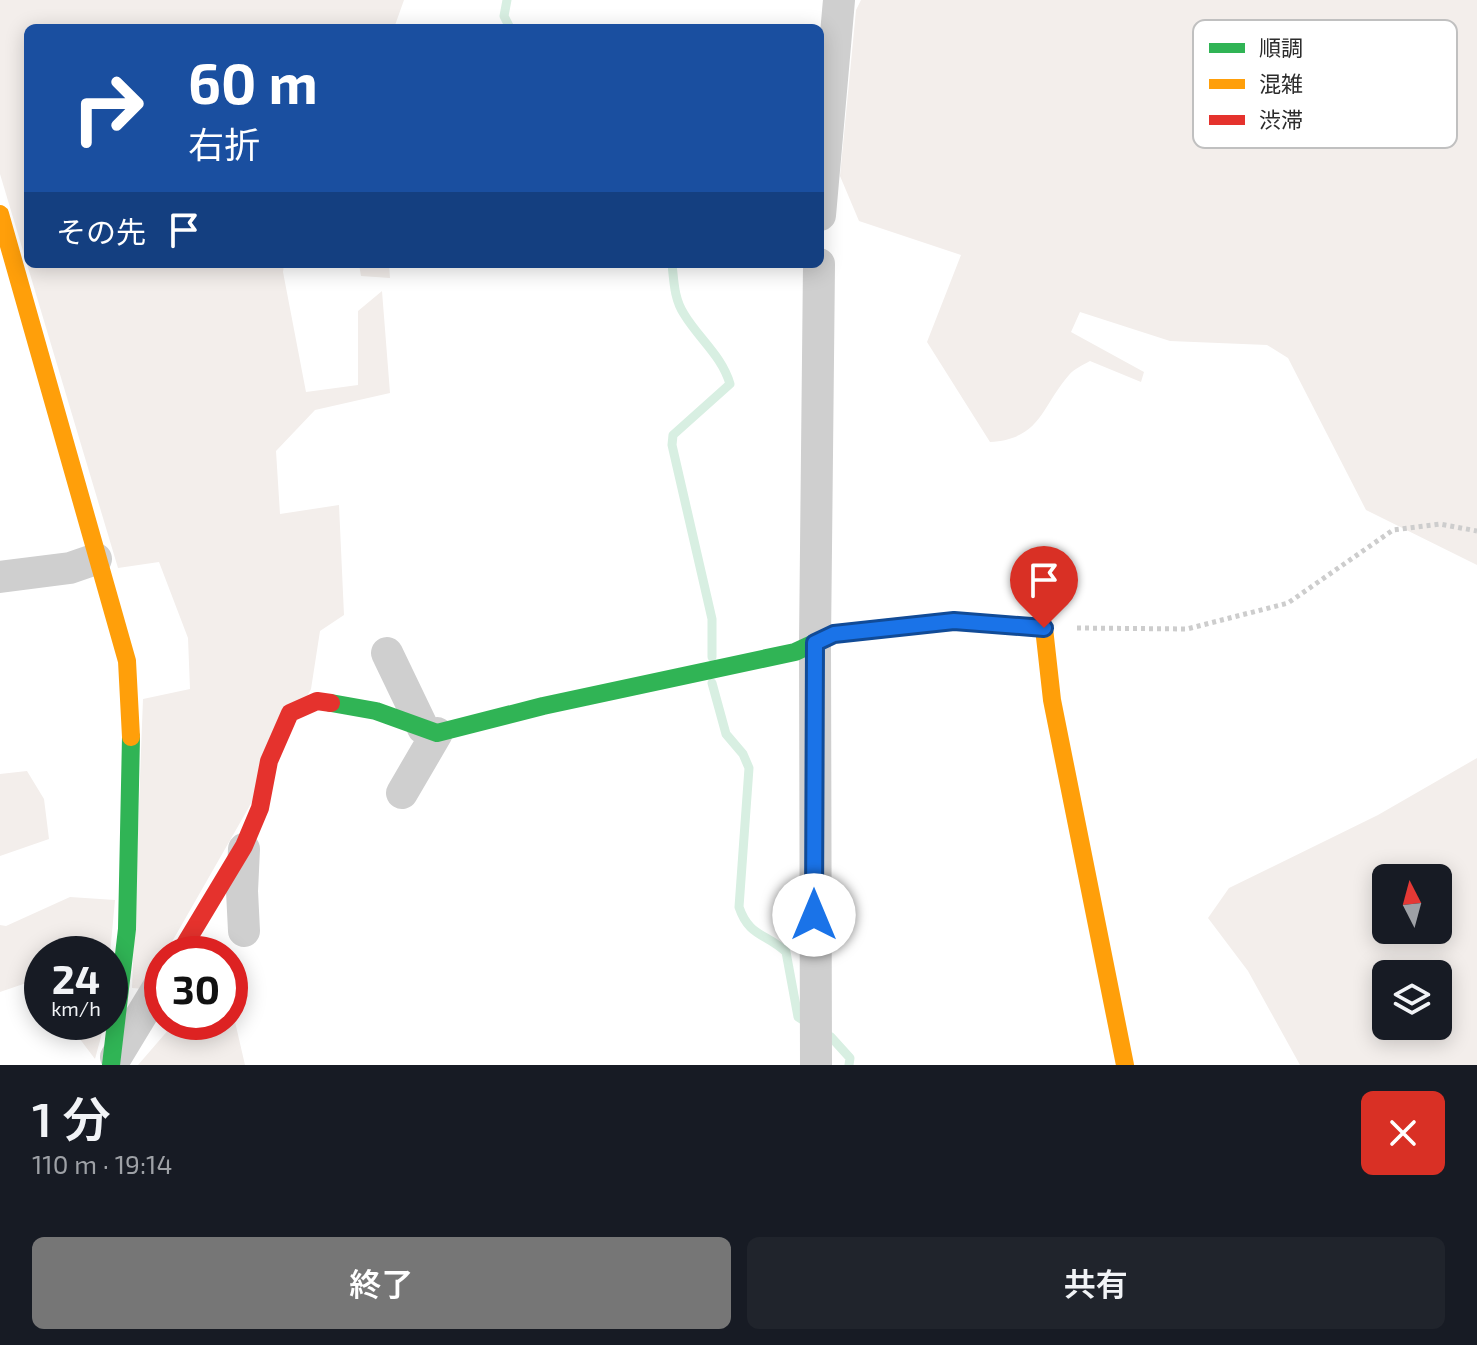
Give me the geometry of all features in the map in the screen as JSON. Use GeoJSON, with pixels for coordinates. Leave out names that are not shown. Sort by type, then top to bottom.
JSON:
{"type":"FeatureCollection","features":[{"type":"Feature","properties":{"kind":"street"},"geometry":{"type":"LineString","coordinates":[[824,170],[839,0]]}},
{"type":"Feature","properties":{"kind":"street"},"geometry":{"type":"LineString","coordinates":[[0,214],[127,661],[131,736],[127,929],[111,1065]]}},
{"type":"Feature","properties":{"kind":"street"},"geometry":{"type":"LineString","coordinates":[[816,1042],[815,643],[819,268]]}},
{"type":"Feature","properties":{"kind":"street"},"geometry":{"type":"LineString","coordinates":[[0,577],[70,568],[96,559]]}},
{"type":"Feature","properties":{"kind":"street"},"geometry":{"type":"LineString","coordinates":[[190,936],[244,846],[260,808],[269,761],[290,713],[317,701],[376,711],[430,731],[795,652],[834,634],[954,621],[1044,628],[1052,700],[1125,1065]]}},
{"type":"Feature","properties":{"kind":"street"},"geometry":{"type":"LineString","coordinates":[[387,653],[430,731]]}},
{"type":"Feature","properties":{"kind":"street"},"geometry":{"type":"LineString","coordinates":[[402,793],[430,731]]}},
{"type":"Feature","properties":{"kind":"street"},"geometry":{"type":"LineString","coordinates":[[244,846],[244,931]]}},
{"type":"Feature","properties":{"kind":"street"},"geometry":{"type":"LineString","coordinates":[[111,1065],[144,1011]]}},
{"type":"Feature","properties":{"kind":"path"},"geometry":{"type":"LineString","coordinates":[[1044,628],[1187,629],[1288,603],[1393,530],[1440,524],[1477,531]]}},
{"type":"Feature","properties":{"kind":"shaded area"},"geometry":{"type":"Polygon","coordinates":[[[0,0],[404,0],[395,24],[24,24],[24,254],[0,174],[0,0]]]}},
{"type":"Feature","properties":{"kind":"shaded area"},"geometry":{"type":"Polygon","coordinates":[[[861,0],[1477,0],[1477,565],[1366,510],[1288,358],[1267,345],[1170,341],[1080,312],[1071,332],[1144,372],[1141,382],[1090,361],[1069,375],[1030,428],[1007,440],[990,442],[927,342],[961,255],[859,221],[840,176],[856,10],[861,0]]]}},
{"type":"Feature","properties":{"kind":"shaded area"},"geometry":{"type":"Polygon","coordinates":[[[28,268],[284,268],[306,392],[358,385],[358,311],[382,291],[390,393],[315,410],[276,451],[280,514],[339,505],[344,615],[320,631],[311,689],[249,807],[175,936],[144,936],[144,989],[132,988],[143,699],[190,689],[188,638],[159,562],[118,568],[28,268]]]}},
{"type":"Feature","properties":{"kind":"shaded area"},"geometry":{"type":"Polygon","coordinates":[[[360,268],[389,268],[390,278],[361,276],[360,268]]]}},
{"type":"Feature","properties":{"kind":"shaded area"},"geometry":{"type":"Polygon","coordinates":[[[1477,758],[1477,1065],[1300,1065],[1248,971],[1208,918],[1229,888],[1378,815],[1477,758]]]}},
{"type":"Feature","properties":{"kind":"shaded area"},"geometry":{"type":"Polygon","coordinates":[[[27,771],[44,799],[49,839],[0,856],[0,774],[27,771]]]}},
{"type":"Feature","properties":{"kind":"shaded area"},"geometry":{"type":"Polygon","coordinates":[[[70,897],[115,900],[112,936],[24,936],[24,984],[0,992],[0,925],[6,926],[70,897]]]}},
{"type":"Feature","properties":{"kind":"shaded area"},"geometry":{"type":"Polygon","coordinates":[[[81,1040],[100,1040],[95,1059],[81,1040]]]}},
{"type":"Feature","properties":{"kind":"shaded area"},"geometry":{"type":"Polygon","coordinates":[[[160,1040],[239,1040],[245,1065],[138,1065],[160,1040]]]}},
{"type":"Feature","properties":{"kind":"waterway"},"geometry":{"type":"LineString","coordinates":[[507,0],[504,16],[508,24]]}},
{"type":"Feature","properties":{"kind":"waterway"},"geometry":{"type":"LineString","coordinates":[[672,268],[678,302],[722,365],[730,384],[673,435],[672,445],[712,619],[712,657]]}},
{"type":"Feature","properties":{"kind":"waterway"},"geometry":{"type":"LineString","coordinates":[[712,683],[726,734],[743,754],[749,768],[739,907],[753,929],[786,952],[798,1017],[809,1024]]}},
{"type":"Feature","properties":{"kind":"waterway"},"geometry":{"type":"LineString","coordinates":[[822,1032],[831,1037],[850,1058],[849,1065]]}},
{"type":"Feature","properties":{"kind":"traffic: fast"},"geometry":{"type":"LineString","coordinates":[[331,703],[376,711],[437,733],[543,706],[795,652],[834,634],[895,627]]}},
{"type":"Feature","properties":{"kind":"traffic: fast"},"geometry":{"type":"LineString","coordinates":[[111,1065],[127,929],[131,737]]}},
{"type":"Feature","properties":{"kind":"traffic: slow"},"geometry":{"type":"LineString","coordinates":[[0,214],[127,661],[131,737]]}},
{"type":"Feature","properties":{"kind":"traffic: slow"},"geometry":{"type":"LineString","coordinates":[[895,627],[954,621],[1044,628],[1052,700],[1125,1065]]}},
{"type":"Feature","properties":{"kind":"traffic: jam"},"geometry":{"type":"LineString","coordinates":[[190,936],[244,846],[260,808],[269,761],[290,713],[317,701],[331,703]]}},
{"type":"Feature","properties":{"kind":"route"},"geometry":{"type":"LineString","coordinates":[[814,915],[815,643],[834,634],[954,621],[1044,628]]}}]}
